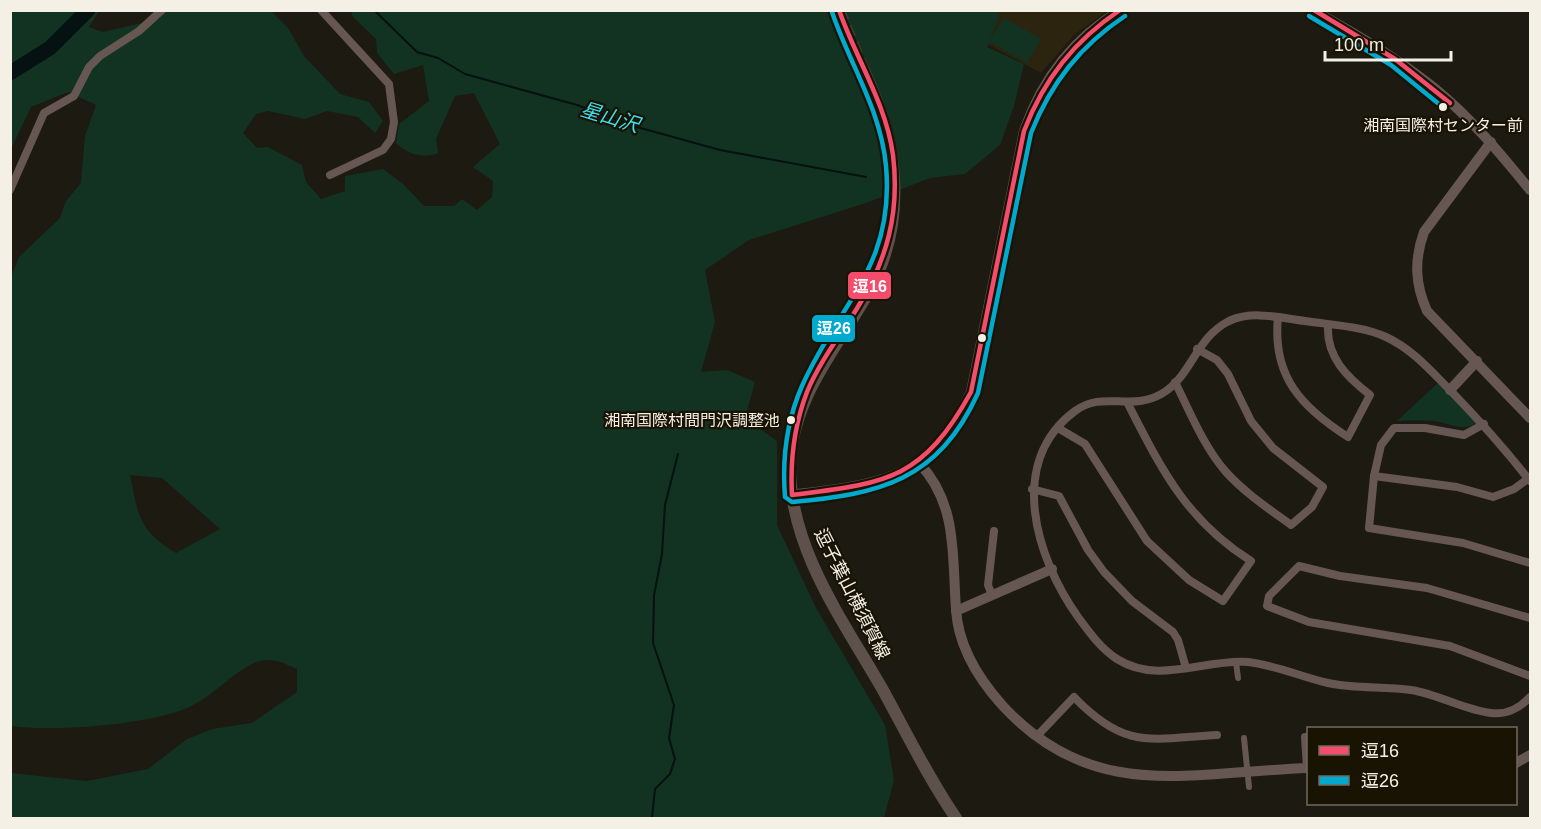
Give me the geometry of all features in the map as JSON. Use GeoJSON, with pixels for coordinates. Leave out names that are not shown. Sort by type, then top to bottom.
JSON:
{"type":"FeatureCollection","features":[{"type":"Feature","properties":{"kind":"main road","name":"逗子葉山横須賀線"},"geometry":{"type":"LineString","coordinates":[[864,71],[883,112],[891,144],[896,185],[893,218],[882,266],[869,293],[816,375],[803,404],[794,435],[790,467],[792,495],[795,519],[816,572],[956,819]]}},
{"type":"Feature","properties":{"kind":"street"},"geometry":{"type":"LineString","coordinates":[[10,190],[44,113],[74,96],[89,67],[100,56],[139,32],[162,10]]}},
{"type":"Feature","properties":{"kind":"street"},"geometry":{"type":"LineString","coordinates":[[321,10],[390,84],[394,123],[391,139],[383,150],[330,175]]}},
{"type":"Feature","properties":{"kind":"street"},"geometry":{"type":"LineString","coordinates":[[792,495],[881,482],[919,463],[940,442],[957,420],[971,392],[1024,131],[1033,107],[1050,76],[1076,44],[1098,24],[1121,10]]}},
{"type":"Feature","properties":{"kind":"street"},"geometry":{"type":"LineString","coordinates":[[1313,10],[1395,59],[1434,87],[1491,142],[1530,190]]}},
{"type":"Feature","properties":{"kind":"street"},"geometry":{"type":"LineString","coordinates":[[1491,142],[1424,232],[1417,260],[1418,292],[1427,311],[1530,418]]}},
{"type":"Feature","properties":{"kind":"street"},"geometry":{"type":"LineString","coordinates":[[1374,476],[1457,487],[1493,496],[1514,489],[1530,479],[1484,424],[1422,361],[1385,336],[1364,330],[1260,315],[1233,319],[1215,331],[1197,349],[1175,382],[1154,398],[1128,404],[1102,400],[1079,407],[1046,440],[1038,457],[1032,489],[1037,526],[1052,568],[1071,607],[1095,639],[1114,658],[1145,671],[1236,662],[1273,667],[1339,686],[1409,690],[1490,713],[1515,709],[1530,697]]}},
{"type":"Feature","properties":{"kind":"street"},"geometry":{"type":"LineString","coordinates":[[1278,318],[1279,357],[1288,381],[1306,407],[1348,437],[1370,395],[1345,375],[1327,338],[1328,325]]}},
{"type":"Feature","properties":{"kind":"street"},"geometry":{"type":"LineString","coordinates":[[1175,382],[1201,434],[1225,471],[1254,498],[1291,525],[1312,507],[1323,487],[1273,448],[1251,421],[1228,374],[1217,360],[1197,349]]}},
{"type":"Feature","properties":{"kind":"street"},"geometry":{"type":"LineString","coordinates":[[1450,390],[1477,361]]}},
{"type":"Feature","properties":{"kind":"street"},"geometry":{"type":"LineString","coordinates":[[1058,428],[1085,444],[1147,541],[1190,580],[1222,601],[1251,561],[1229,548],[1190,511],[1166,478],[1128,404]]}},
{"type":"Feature","properties":{"kind":"street"},"geometry":{"type":"LineString","coordinates":[[1484,424],[1464,435],[1425,428],[1394,428],[1381,444],[1374,476],[1369,528],[1463,543],[1530,563]]}},
{"type":"Feature","properties":{"kind":"street"},"geometry":{"type":"LineString","coordinates":[[919,463],[934,481],[944,501],[952,529],[956,611],[967,655],[978,675],[1013,717],[1037,736],[1077,760],[1120,774],[1151,776],[1307,768]]}},
{"type":"Feature","properties":{"kind":"street"},"geometry":{"type":"LineString","coordinates":[[1032,489],[1059,496],[1088,550],[1104,572],[1131,601],[1173,632],[1178,640],[1186,668]]}},
{"type":"Feature","properties":{"kind":"street"},"geometry":{"type":"LineString","coordinates":[[992,595],[988,585],[994,531]]}},
{"type":"Feature","properties":{"kind":"street"},"geometry":{"type":"LineString","coordinates":[[1530,618],[1427,588],[1340,576],[1299,566],[1269,596],[1267,606],[1309,622],[1450,646],[1530,676]]}},
{"type":"Feature","properties":{"kind":"street"},"geometry":{"type":"LineString","coordinates":[[956,611],[1052,568]]}},
{"type":"Feature","properties":{"kind":"street"},"geometry":{"type":"LineString","coordinates":[[1236,662],[1238,678]]}},
{"type":"Feature","properties":{"kind":"street"},"geometry":{"type":"LineString","coordinates":[[1037,736],[1074,697],[1096,719],[1129,737],[1217,735]]}},
{"type":"Feature","properties":{"kind":"street"},"geometry":{"type":"LineString","coordinates":[[1305,737],[1307,758]]}},
{"type":"Feature","properties":{"kind":"street"},"geometry":{"type":"LineString","coordinates":[[1244,738],[1249,788]]}},
{"type":"Feature","properties":{"kind":"shaded area"},"geometry":{"type":"Polygon","coordinates":[[[995,11],[1107,11],[1074,35],[1041,73],[984,42],[995,11]]]}},
{"type":"Feature","properties":{"kind":"green space"},"geometry":{"type":"Polygon","coordinates":[[[998,10],[999,17],[990,40],[1004,18],[1041,39],[1027,63],[990,42],[987,47],[1024,64],[1014,106],[1000,145],[965,174],[930,178],[866,203],[749,240],[705,270],[715,322],[701,372],[727,370],[755,382],[745,418],[777,441],[777,525],[816,608],[885,725],[894,780],[884,818],[11,818],[11,773],[87,781],[148,769],[187,739],[212,729],[252,723],[297,692],[297,669],[271,660],[254,663],[193,705],[155,718],[77,727],[11,726],[11,277],[19,257],[60,218],[66,201],[81,183],[85,136],[96,105],[68,92],[31,107],[11,149],[11,11],[99,11],[89,27],[103,32],[159,19],[165,11],[271,11],[288,28],[304,56],[340,94],[369,102],[383,121],[375,133],[358,117],[327,111],[305,119],[268,111],[256,114],[243,133],[257,148],[268,147],[302,165],[306,182],[321,199],[345,191],[345,176],[383,169],[403,184],[424,206],[454,206],[462,199],[477,210],[492,197],[493,181],[473,167],[500,144],[474,93],[455,96],[436,139],[438,153],[426,156],[405,150],[396,143],[399,124],[429,101],[423,65],[394,74],[377,53],[376,39],[353,17],[351,11],[998,10]],[[130,475],[138,511],[142,521],[154,537],[176,553],[220,529],[162,478],[130,475]]]}},
{"type":"Feature","properties":{"kind":"green space"},"geometry":{"type":"Polygon","coordinates":[[[1439,382],[1479,421],[1474,425],[1463,427],[1435,421],[1397,421],[1439,382]]]}},
{"type":"Feature","properties":{"kind":"waterway"},"geometry":{"type":"LineString","coordinates":[[10,73],[50,48],[88,10]]}},
{"type":"Feature","properties":{"kind":"waterway","name":"星山沢"},"geometry":{"type":"LineString","coordinates":[[374,10],[417,52],[438,58],[465,74],[577,105],[637,127],[720,150],[866,177]]}},
{"type":"Feature","properties":{"kind":"waterway"},"geometry":{"type":"LineString","coordinates":[[652,818],[655,789],[670,774],[675,759],[669,738],[674,705],[653,643],[654,595],[662,554],[665,505],[678,454]]}},
{"type":"Feature","properties":{"kind":"tunnel"},"geometry":{"type":"LineString","coordinates":[[839,10],[864,71]]}},
{"type":"Feature","properties":{"kind":"transit line","name":"逗16"},"geometry":{"type":"LineString","coordinates":[[839,10],[884,117],[893,155],[895,197],[889,236],[876,273],[867,292],[817,371],[807,392],[794,443],[792,495],[877,481],[898,472],[918,461],[936,444],[953,421],[971,392],[1024,131],[1041,95],[1062,63],[1088,35],[1120,10]]}},
{"type":"Feature","properties":{"kind":"transit line","name":"逗16"},"geometry":{"type":"LineString","coordinates":[[1314,10],[1395,59],[1450,103]]}},
{"type":"Feature","properties":{"kind":"transit line","name":"逗26"},"geometry":{"type":"LineString","coordinates":[[832,12],[878,126],[886,166],[886,201],[882,231],[873,258],[861,283],[817,357],[797,399],[789,426],[784,468],[785,497],[792,502],[853,494],[903,478],[925,464],[944,446],[962,423],[978,393],[1031,133],[1048,98],[1069,67],[1094,40],[1125,16]]}},
{"type":"Feature","properties":{"kind":"transit line","name":"逗26"},"geometry":{"type":"LineString","coordinates":[[1309,16],[1391,65],[1445,109]]}},
{"type":"Feature","properties":{"kind":"place","name":"湘南国際村センター前"},"geometry":{"type":"Point","coordinates":[1443,107]}},
{"type":"Feature","properties":{"kind":"place","name":"湘南国際村間門沢調整池"},"geometry":{"type":"Point","coordinates":[791,420]}}]}
